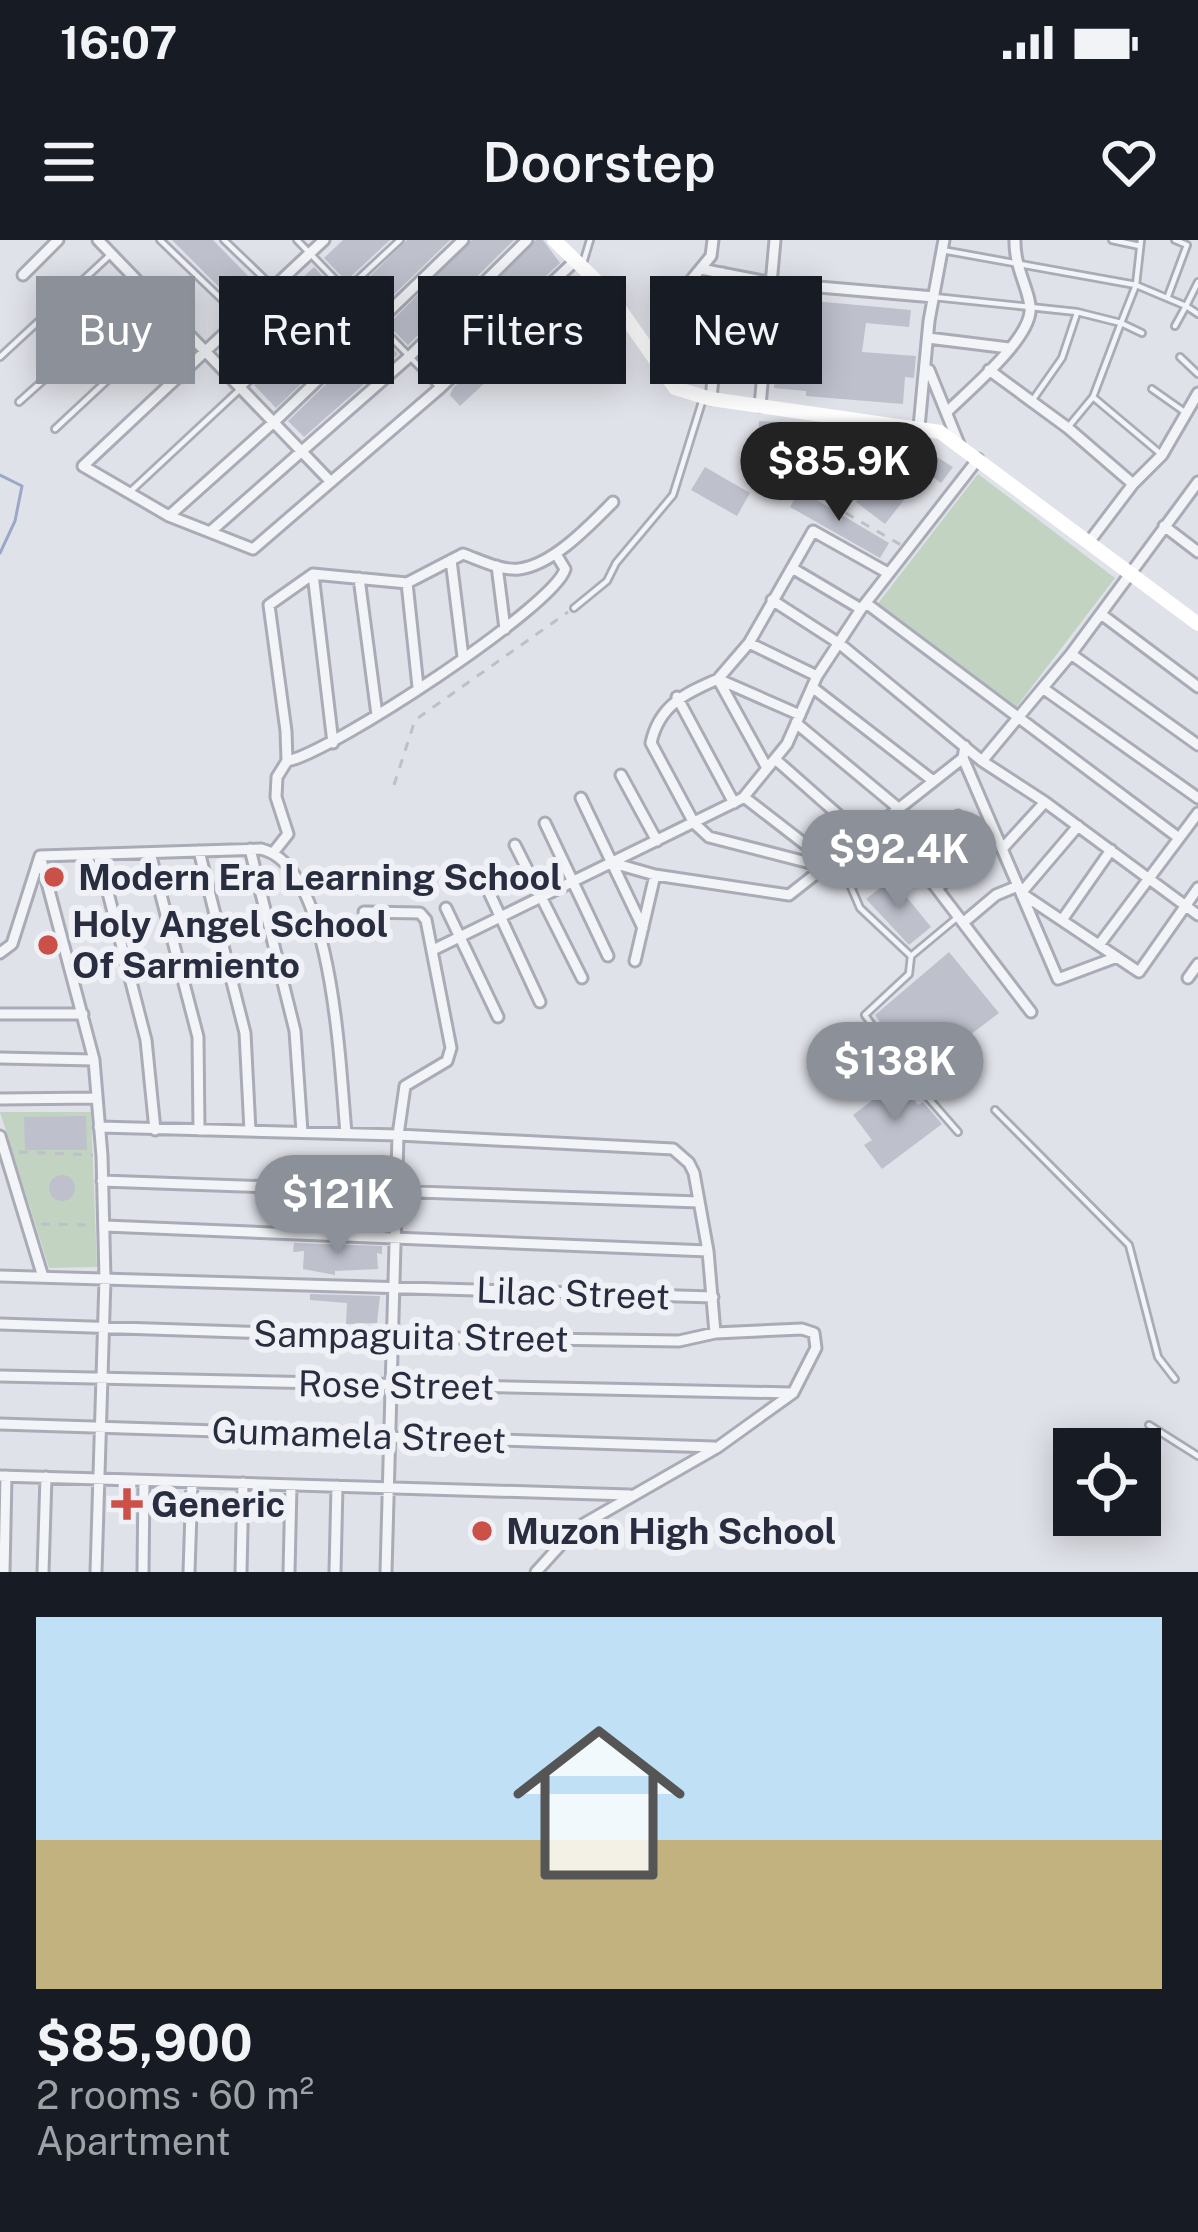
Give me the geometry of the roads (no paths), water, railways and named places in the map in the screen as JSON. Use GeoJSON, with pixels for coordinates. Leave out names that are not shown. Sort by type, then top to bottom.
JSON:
{"type":"FeatureCollection","features":[{"type":"Feature","properties":{"kind":"street"},"geometry":{"type":"LineString","coordinates":[[23,275],[58,240]]}},
{"type":"Feature","properties":{"kind":"street"},"geometry":{"type":"LineString","coordinates":[[98,240],[134,276]]}},
{"type":"Feature","properties":{"kind":"street"},"geometry":{"type":"LineString","coordinates":[[288,276],[324,240]]}},
{"type":"Feature","properties":{"kind":"street"},"geometry":{"type":"LineString","coordinates":[[394,309],[464,240]]}},
{"type":"Feature","properties":{"kind":"street"},"geometry":{"type":"LineString","coordinates":[[210,532],[410,356],[527,240]]}},
{"type":"Feature","properties":{"kind":"street"},"geometry":{"type":"LineString","coordinates":[[554,240],[608,292],[650,352]]}},
{"type":"Feature","properties":{"kind":"street"},"geometry":{"type":"LineString","coordinates":[[695,276],[711,256],[713,240]]}},
{"type":"Feature","properties":{"kind":"street"},"geometry":{"type":"LineString","coordinates":[[773,276],[775,240]]}},
{"type":"Feature","properties":{"kind":"street"},"geometry":{"type":"LineString","coordinates":[[947,412],[1025,328],[1032,308],[1014,262],[1015,240]]}},
{"type":"Feature","properties":{"kind":"street"},"geometry":{"type":"LineString","coordinates":[[920,427],[943,245]]}},
{"type":"Feature","properties":{"kind":"street"},"geometry":{"type":"LineString","coordinates":[[219,339],[83,466],[169,516],[254,549],[578,264]]}},
{"type":"Feature","properties":{"kind":"street"},"geometry":{"type":"LineString","coordinates":[[701,269],[738,276]]}},
{"type":"Feature","properties":{"kind":"street"},"geometry":{"type":"LineString","coordinates":[[707,398],[723,273]]}},
{"type":"Feature","properties":{"kind":"street"},"geometry":{"type":"LineString","coordinates":[[822,287],[934,297]]}},
{"type":"Feature","properties":{"kind":"street"},"geometry":{"type":"LineString","coordinates":[[195,338],[331,482]]}},
{"type":"Feature","properties":{"kind":"street"},"geometry":{"type":"LineString","coordinates":[[928,338],[1009,348]]}},
{"type":"Feature","properties":{"kind":"street"},"geometry":{"type":"LineString","coordinates":[[927,365],[961,447]]}},
{"type":"Feature","properties":{"kind":"street"},"geometry":{"type":"LineString","coordinates":[[988,370],[1068,428],[1133,484]]}},
{"type":"Feature","properties":{"kind":"street"},"geometry":{"type":"LineString","coordinates":[[169,516],[315,384]]}},
{"type":"Feature","properties":{"kind":"street"},"geometry":{"type":"LineString","coordinates":[[672,384],[707,398],[940,432],[1198,624]]}},
{"type":"Feature","properties":{"kind":"street"},"geometry":{"type":"LineString","coordinates":[[760,406],[762,384]]}},
{"type":"Feature","properties":{"kind":"street"},"geometry":{"type":"LineString","coordinates":[[1089,542],[1162,455],[1198,393]]}},
{"type":"Feature","properties":{"kind":"street"},"geometry":{"type":"LineString","coordinates":[[435,949],[739,800],[771,764],[814,682],[863,606],[978,459]]}},
{"type":"Feature","properties":{"kind":"street"},"geometry":{"type":"LineString","coordinates":[[982,761],[1020,720],[1196,488]]}},
{"type":"Feature","properties":{"kind":"street"},"geometry":{"type":"LineString","coordinates":[[273,853],[288,834],[276,797],[277,777],[287,761],[269,605],[314,574],[407,583],[463,554],[522,569],[556,554],[613,502]]}},
{"type":"Feature","properties":{"kind":"street"},"geometry":{"type":"LineString","coordinates":[[1163,526],[1198,552]]}},
{"type":"Feature","properties":{"kind":"street"},"geometry":{"type":"LineString","coordinates":[[825,864],[715,840],[694,823],[651,743],[653,732],[677,697],[718,679],[749,643],[813,530],[888,573]]}},
{"type":"Feature","properties":{"kind":"street"},"geometry":{"type":"LineString","coordinates":[[287,761],[305,758],[333,743],[505,629],[561,581],[565,569],[556,554]]}},
{"type":"Feature","properties":{"kind":"street"},"geometry":{"type":"LineString","coordinates":[[451,560],[463,657]]}},
{"type":"Feature","properties":{"kind":"street"},"geometry":{"type":"LineString","coordinates":[[497,566],[505,629]]}},
{"type":"Feature","properties":{"kind":"street"},"geometry":{"type":"LineString","coordinates":[[792,568],[863,606],[1179,838]]}},
{"type":"Feature","properties":{"kind":"street"},"geometry":{"type":"LineString","coordinates":[[314,574],[333,743]]}},
{"type":"Feature","properties":{"kind":"street"},"geometry":{"type":"LineString","coordinates":[[358,578],[376,715]]}},
{"type":"Feature","properties":{"kind":"street"},"geometry":{"type":"LineString","coordinates":[[407,583],[418,687]]}},
{"type":"Feature","properties":{"kind":"street"},"geometry":{"type":"LineString","coordinates":[[772,600],[840,644],[964,752],[1046,802],[1198,916]]}},
{"type":"Feature","properties":{"kind":"street"},"geometry":{"type":"LineString","coordinates":[[1101,614],[1198,687]]}},
{"type":"Feature","properties":{"kind":"street"},"geometry":{"type":"LineString","coordinates":[[749,643],[814,682],[932,780]]}},
{"type":"Feature","properties":{"kind":"street"},"geometry":{"type":"LineString","coordinates":[[1071,653],[1198,746]]}},
{"type":"Feature","properties":{"kind":"street"},"geometry":{"type":"LineString","coordinates":[[718,679],[798,719],[897,807]]}},
{"type":"Feature","properties":{"kind":"street"},"geometry":{"type":"LineString","coordinates":[[718,679],[771,764],[861,835]]}},
{"type":"Feature","properties":{"kind":"street"},"geometry":{"type":"LineString","coordinates":[[1044,688],[1198,798]]}},
{"type":"Feature","properties":{"kind":"street"},"geometry":{"type":"LineString","coordinates":[[677,697],[739,800],[825,864]]}},
{"type":"Feature","properties":{"kind":"street"},"geometry":{"type":"LineString","coordinates":[[613,863],[655,875],[789,895],[964,752]]}},
{"type":"Feature","properties":{"kind":"street"},"geometry":{"type":"LineString","coordinates":[[964,752],[1058,979],[1117,958]]}},
{"type":"Feature","properties":{"kind":"street"},"geometry":{"type":"LineString","coordinates":[[621,775],[657,841]]}},
{"type":"Feature","properties":{"kind":"street"},"geometry":{"type":"LineString","coordinates":[[581,798],[643,928]]}},
{"type":"Feature","properties":{"kind":"street"},"geometry":{"type":"LineString","coordinates":[[1002,849],[1046,802]]}},
{"type":"Feature","properties":{"kind":"street"},"geometry":{"type":"LineString","coordinates":[[1099,945],[1198,813]]}},
{"type":"Feature","properties":{"kind":"street"},"geometry":{"type":"LineString","coordinates":[[909,854],[958,816]]}},
{"type":"Feature","properties":{"kind":"street"},"geometry":{"type":"LineString","coordinates":[[883,818],[1031,1012]]}},
{"type":"Feature","properties":{"kind":"street"},"geometry":{"type":"LineString","coordinates":[[545,823],[608,956]]}},
{"type":"Feature","properties":{"kind":"street"},"geometry":{"type":"LineString","coordinates":[[962,919],[996,895],[1020,889],[1078,826]]}},
{"type":"Feature","properties":{"kind":"street"},"geometry":{"type":"LineString","coordinates":[[515,845],[582,978]]}},
{"type":"Feature","properties":{"kind":"street"},"geometry":{"type":"LineString","coordinates":[[250,849],[295,1031],[302,1132]]}},
{"type":"Feature","properties":{"kind":"street"},"geometry":{"type":"LineString","coordinates":[[40,856],[250,849],[273,853],[298,879],[315,923],[333,998],[346,1133]]}},
{"type":"Feature","properties":{"kind":"street"},"geometry":{"type":"LineString","coordinates":[[1061,920],[1111,850]]}},
{"type":"Feature","properties":{"kind":"street"},"geometry":{"type":"LineString","coordinates":[[199,851],[245,1033],[250,1131]]}},
{"type":"Feature","properties":{"kind":"street"},"geometry":{"type":"LineString","coordinates":[[150,853],[198,1037],[200,1130]]}},
{"type":"Feature","properties":{"kind":"street"},"geometry":{"type":"LineString","coordinates":[[98,854],[146,1040],[155,1130]]}},
{"type":"Feature","properties":{"kind":"street"},"geometry":{"type":"LineString","coordinates":[[937,888],[978,855]]}},
{"type":"Feature","properties":{"kind":"street"},"geometry":{"type":"LineString","coordinates":[[0,953],[12,944],[40,856]]}},
{"type":"Feature","properties":{"kind":"street"},"geometry":{"type":"LineString","coordinates":[[40,856],[94,1060],[102,1156],[105,1279],[96,1572]]}},
{"type":"Feature","properties":{"kind":"street"},"geometry":{"type":"LineString","coordinates":[[635,961],[655,875]]}},
{"type":"Feature","properties":{"kind":"street"},"geometry":{"type":"LineString","coordinates":[[1020,889],[1139,972],[1198,888]]}},
{"type":"Feature","properties":{"kind":"street"},"geometry":{"type":"LineString","coordinates":[[488,890],[540,1003]]}},
{"type":"Feature","properties":{"kind":"street"},"geometry":{"type":"LineString","coordinates":[[446,908],[498,1017]]}},
{"type":"Feature","properties":{"kind":"street"},"geometry":{"type":"LineString","coordinates":[[364,912],[420,913],[427,920],[451,1048],[447,1060],[405,1086],[398,1135],[386,1572]]}},
{"type":"Feature","properties":{"kind":"street"},"geometry":{"type":"LineString","coordinates":[[1189,978],[1198,964]]}},
{"type":"Feature","properties":{"kind":"street"},"geometry":{"type":"LineString","coordinates":[[0,1014],[83,1015]]}},
{"type":"Feature","properties":{"kind":"street"},"geometry":{"type":"LineString","coordinates":[[0,1058],[94,1060]]}},
{"type":"Feature","properties":{"kind":"street"},"geometry":{"type":"LineString","coordinates":[[0,1099],[97,1098]]}},
{"type":"Feature","properties":{"kind":"street"},"geometry":{"type":"LineString","coordinates":[[99,1127],[398,1135],[673,1150],[689,1163],[699,1202],[715,1333]]}},
{"type":"Feature","properties":{"kind":"street"},"geometry":{"type":"LineString","coordinates":[[0,1136],[43,1277]]}},
{"type":"Feature","properties":{"kind":"street"},"geometry":{"type":"LineString","coordinates":[[102,1181],[699,1202]]}},
{"type":"Feature","properties":{"kind":"street"},"geometry":{"type":"LineString","coordinates":[[105,1226],[708,1251]]}},
{"type":"Feature","properties":{"kind":"street","name":"Lilac Street"},"geometry":{"type":"LineString","coordinates":[[0,1276],[713,1297]]}},
{"type":"Feature","properties":{"kind":"street","name":"Sampaguita Street"},"geometry":{"type":"LineString","coordinates":[[0,1324],[679,1341],[715,1333],[802,1329],[818,1337],[817,1348],[793,1394]]}},
{"type":"Feature","properties":{"kind":"street","name":"Rose Street"},"geometry":{"type":"LineString","coordinates":[[0,1376],[793,1394]]}},
{"type":"Feature","properties":{"kind":"street"},"geometry":{"type":"LineString","coordinates":[[536,1572],[575,1529],[718,1447],[793,1394]]}},
{"type":"Feature","properties":{"kind":"street","name":"Gumamela Street"},"geometry":{"type":"LineString","coordinates":[[0,1424],[718,1447]]}},
{"type":"Feature","properties":{"kind":"street"},"geometry":{"type":"LineString","coordinates":[[4,1572],[3,1476],[634,1495]]}},
{"type":"Feature","properties":{"kind":"street"},"geometry":{"type":"LineString","coordinates":[[43,1572],[46,1478]]}},
{"type":"Feature","properties":{"kind":"street"},"geometry":{"type":"LineString","coordinates":[[142,1572],[144,1480]]}},
{"type":"Feature","properties":{"kind":"street"},"geometry":{"type":"LineString","coordinates":[[189,1572],[192,1482]]}},
{"type":"Feature","properties":{"kind":"street"},"geometry":{"type":"LineString","coordinates":[[241,1572],[244,1484]]}},
{"type":"Feature","properties":{"kind":"street"},"geometry":{"type":"LineString","coordinates":[[289,1572],[291,1485]]}},
{"type":"Feature","properties":{"kind":"street"},"geometry":{"type":"LineString","coordinates":[[335,1572],[337,1486]]}},
{"type":"Feature","properties":{"kind":"lane"},"geometry":{"type":"LineString","coordinates":[[160,240],[219,298]]}},
{"type":"Feature","properties":{"kind":"lane"},"geometry":{"type":"LineString","coordinates":[[224,240],[261,276]]}},
{"type":"Feature","properties":{"kind":"lane"},"geometry":{"type":"LineString","coordinates":[[297,240],[330,276]]}},
{"type":"Feature","properties":{"kind":"lane"},"geometry":{"type":"LineString","coordinates":[[363,276],[400,240]]}},
{"type":"Feature","properties":{"kind":"lane"},"geometry":{"type":"LineString","coordinates":[[578,264],[590,240]]}},
{"type":"Feature","properties":{"kind":"lane"},"geometry":{"type":"LineString","coordinates":[[1068,428],[1093,397],[1136,285],[1141,243],[1112,240]]}},
{"type":"Feature","properties":{"kind":"lane"},"geometry":{"type":"LineString","coordinates":[[1168,296],[1187,245],[1174,240]]}},
{"type":"Feature","properties":{"kind":"lane"},"geometry":{"type":"LineString","coordinates":[[943,245],[1136,285],[1198,314]]}},
{"type":"Feature","properties":{"kind":"lane"},"geometry":{"type":"LineString","coordinates":[[0,357],[111,254]]}},
{"type":"Feature","properties":{"kind":"lane"},"geometry":{"type":"LineString","coordinates":[[1175,326],[1198,282]]}},
{"type":"Feature","properties":{"kind":"lane"},"geometry":{"type":"LineString","coordinates":[[934,297],[1077,312],[1142,333]]}},
{"type":"Feature","properties":{"kind":"lane"},"geometry":{"type":"LineString","coordinates":[[1031,403],[1062,358],[1077,312]]}},
{"type":"Feature","properties":{"kind":"lane"},"geometry":{"type":"LineString","coordinates":[[394,339],[440,388]]}},
{"type":"Feature","properties":{"kind":"lane"},"geometry":{"type":"LineString","coordinates":[[1180,357],[1198,374]]}},
{"type":"Feature","properties":{"kind":"lane"},"geometry":{"type":"LineString","coordinates":[[19,403],[40,384]]}},
{"type":"Feature","properties":{"kind":"lane"},"geometry":{"type":"LineString","coordinates":[[55,428],[103,384]]}},
{"type":"Feature","properties":{"kind":"lane"},"geometry":{"type":"LineString","coordinates":[[128,494],[248,384]]}},
{"type":"Feature","properties":{"kind":"lane"},"geometry":{"type":"LineString","coordinates":[[1152,389],[1186,413]]}},
{"type":"Feature","properties":{"kind":"lane"},"geometry":{"type":"LineString","coordinates":[[1093,397],[1162,455]]}},
{"type":"Feature","properties":{"kind":"lane"},"geometry":{"type":"LineString","coordinates":[[574,608],[607,581],[616,562],[673,495],[707,398]]}},
{"type":"Feature","properties":{"kind":"lane"},"geometry":{"type":"LineString","coordinates":[[837,853],[860,908],[911,956]]}},
{"type":"Feature","properties":{"kind":"lane"},"geometry":{"type":"LineString","coordinates":[[958,1132],[903,1069],[865,1015],[909,974],[911,956],[962,919]]}},
{"type":"Feature","properties":{"kind":"lane"},"geometry":{"type":"LineString","coordinates":[[995,1110],[1129,1245],[1158,1358],[1175,1379]]}},
{"type":"Feature","properties":{"kind":"lane"},"geometry":{"type":"LineString","coordinates":[[1149,1425],[1198,1456]]}},
{"type":"Feature","properties":{"kind":"waterway"},"geometry":{"type":"LineString","coordinates":[[0,475],[22,486],[15,521],[0,553]]}},
{"type":"Feature","properties":{"kind":"place","name":"Modern Era Learning School"},"geometry":{"type":"Point","coordinates":[54,877]}},
{"type":"Feature","properties":{"kind":"place","name":"Holy Angel School Of Sarmiento"},"geometry":{"type":"Point","coordinates":[48,945]}},
{"type":"Feature","properties":{"kind":"place","name":"Generic"},"geometry":{"type":"Point","coordinates":[127,1504]}},
{"type":"Feature","properties":{"kind":"place","name":"Muzon High School"},"geometry":{"type":"Point","coordinates":[482,1531]}}]}
